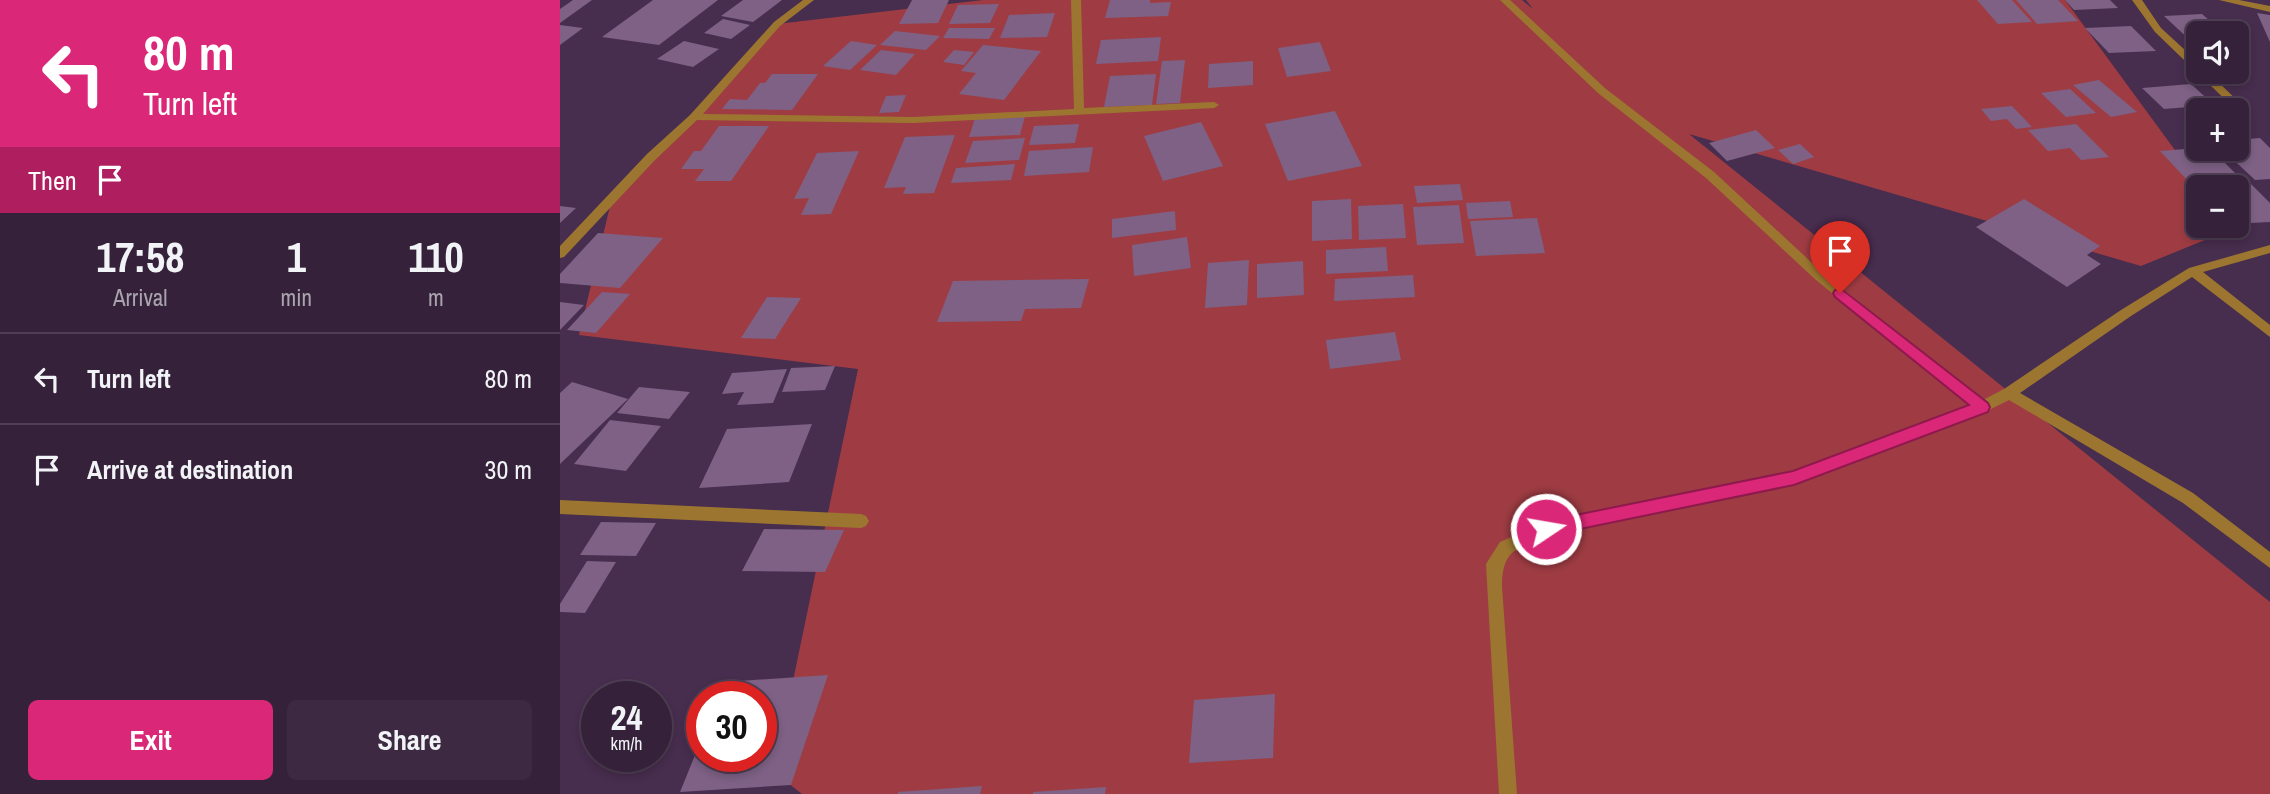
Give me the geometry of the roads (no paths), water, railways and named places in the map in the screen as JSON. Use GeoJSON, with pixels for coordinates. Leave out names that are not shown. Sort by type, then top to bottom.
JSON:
{"type":"FeatureCollection","features":[{"type":"Feature","properties":{"kind":"street"},"geometry":{"type":"LineString","coordinates":[[560,254],[650,157],[694,117],[777,24],[809,0]]}},
{"type":"Feature","properties":{"kind":"street"},"geometry":{"type":"LineString","coordinates":[[1076,0],[1074,33],[1080,76],[1079,112]]}},
{"type":"Feature","properties":{"kind":"street"},"geometry":{"type":"LineString","coordinates":[[1505,0],[1602,91],[1710,175],[1820,277],[1982,407]]}},
{"type":"Feature","properties":{"kind":"street"},"geometry":{"type":"LineString","coordinates":[[2137,0],[2158,30],[2186,57]]}},
{"type":"Feature","properties":{"kind":"street"},"geometry":{"type":"LineString","coordinates":[[2224,0],[2270,9]]}},
{"type":"Feature","properties":{"kind":"street"},"geometry":{"type":"LineString","coordinates":[[2214,84],[2229,98]]}},
{"type":"Feature","properties":{"kind":"street"},"geometry":{"type":"LineString","coordinates":[[694,117],[913,120],[1214,106]]}},
{"type":"Feature","properties":{"kind":"street"},"geometry":{"type":"LineString","coordinates":[[1508,794],[1494,587],[1494,564],[1506,547],[1546,529],[1794,478],[1982,407],[2009,393],[2193,271],[2270,249]]}},
{"type":"Feature","properties":{"kind":"street"},"geometry":{"type":"LineString","coordinates":[[2193,271],[2270,332]]}},
{"type":"Feature","properties":{"kind":"street"},"geometry":{"type":"LineString","coordinates":[[2009,393],[2188,498],[2270,561]]}},
{"type":"Feature","properties":{"kind":"street"},"geometry":{"type":"LineString","coordinates":[[560,507],[861,522]]}}]}
